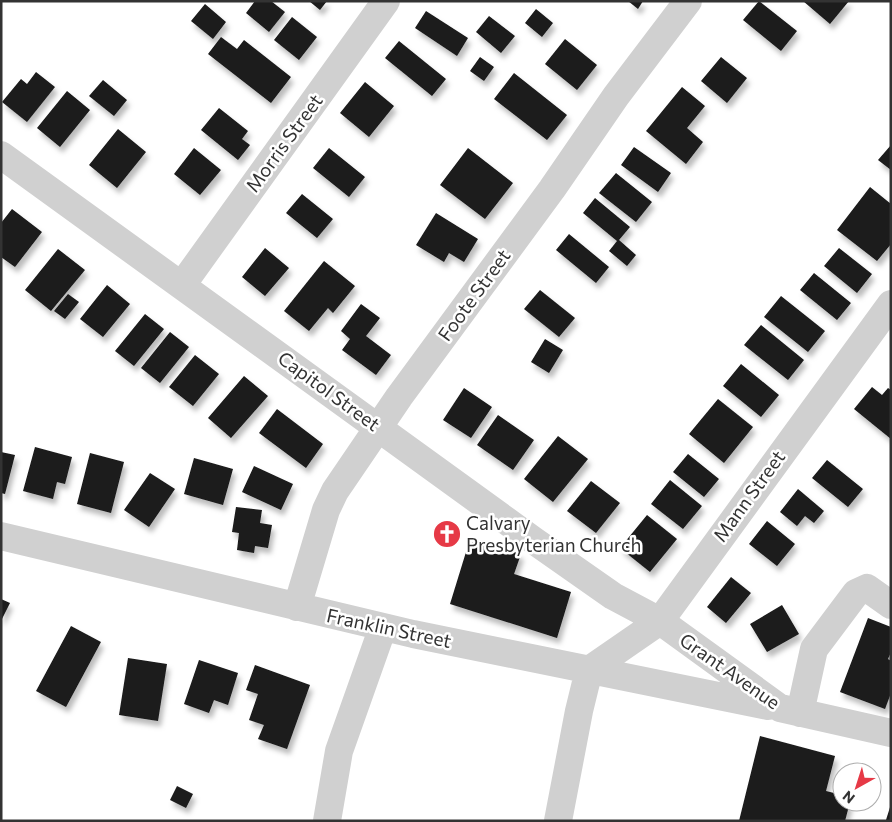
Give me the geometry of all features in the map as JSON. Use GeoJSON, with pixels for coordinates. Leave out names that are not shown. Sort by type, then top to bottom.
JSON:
{"type":"FeatureCollection","features":[{"type":"Feature","properties":{"kind":"street","name":"Morris Street"},"geometry":{"type":"LineString","coordinates":[[182,285],[386,1]]}},
{"type":"Feature","properties":{"kind":"street","name":"Foote Street"},"geometry":{"type":"LineString","coordinates":[[297,608],[326,510],[335,491],[379,427],[546,197],[616,96],[688,1]]}},
{"type":"Feature","properties":{"kind":"street","name":"Capitol Street"},"geometry":{"type":"LineString","coordinates":[[1,154],[605,590],[660,621]]}},
{"type":"Feature","properties":{"kind":"street","name":"Mann Street"},"geometry":{"type":"LineString","coordinates":[[589,670],[660,621],[891,304]]}},
{"type":"Feature","properties":{"kind":"street","name":"Franklin Street"},"geometry":{"type":"LineString","coordinates":[[1,536],[383,627],[790,710]]}},
{"type":"Feature","properties":{"kind":"street"},"geometry":{"type":"LineString","coordinates":[[790,710],[814,649],[856,593],[867,588],[891,605]]}},
{"type":"Feature","properties":{"kind":"street","name":"Grant Avenue"},"geometry":{"type":"LineString","coordinates":[[660,621],[790,710],[891,733]]}},
{"type":"Feature","properties":{"kind":"street"},"geometry":{"type":"LineString","coordinates":[[327,821],[339,751],[383,627]]}},
{"type":"Feature","properties":{"kind":"street"},"geometry":{"type":"LineString","coordinates":[[558,821],[579,711],[589,670]]}},
{"type":"Feature","properties":{"kind":"building"},"geometry":{"type":"Polygon","coordinates":[[[255,1],[271,1],[285,12],[269,32],[246,13],[255,1]]]}},
{"type":"Feature","properties":{"kind":"building"},"geometry":{"type":"Polygon","coordinates":[[[309,1],[327,1],[320,10],[309,1]]]}},
{"type":"Feature","properties":{"kind":"building"},"geometry":{"type":"Polygon","coordinates":[[[628,1],[643,1],[638,9],[628,1]]]}},
{"type":"Feature","properties":{"kind":"building"},"geometry":{"type":"Polygon","coordinates":[[[759,1],[797,31],[781,51],[743,20],[759,1]]]}},
{"type":"Feature","properties":{"kind":"building"},"geometry":{"type":"Polygon","coordinates":[[[803,1],[849,1],[830,24],[803,1]]]}},
{"type":"Feature","properties":{"kind":"building"},"geometry":{"type":"Polygon","coordinates":[[[205,4],[226,22],[213,39],[191,21],[205,4]]]}},
{"type":"Feature","properties":{"kind":"building"},"geometry":{"type":"Polygon","coordinates":[[[536,9],[553,23],[542,37],[525,23],[536,9]]]}},
{"type":"Feature","properties":{"kind":"building"},"geometry":{"type":"Polygon","coordinates":[[[426,11],[468,38],[457,56],[415,28],[426,11]]]}},
{"type":"Feature","properties":{"kind":"building"},"geometry":{"type":"Polygon","coordinates":[[[489,16],[515,36],[501,53],[476,32],[489,16]]]}},
{"type":"Feature","properties":{"kind":"building"},"geometry":{"type":"Polygon","coordinates":[[[292,17],[317,37],[299,60],[274,40],[292,17]]]}},
{"type":"Feature","properties":{"kind":"building"},"geometry":{"type":"Polygon","coordinates":[[[221,37],[237,49],[244,40],[291,77],[271,103],[208,54],[221,37]]]}},
{"type":"Feature","properties":{"kind":"building"},"geometry":{"type":"Polygon","coordinates":[[[565,39],[597,65],[577,90],[545,64],[565,39]]]}},
{"type":"Feature","properties":{"kind":"building"},"geometry":{"type":"Polygon","coordinates":[[[399,41],[446,79],[432,96],[385,58],[399,41]]]}},
{"type":"Feature","properties":{"kind":"building"},"geometry":{"type":"Polygon","coordinates":[[[480,57],[494,67],[484,81],[470,71],[480,57]]]}},
{"type":"Feature","properties":{"kind":"building"},"geometry":{"type":"Polygon","coordinates":[[[721,57],[747,78],[727,103],[701,81],[721,57]]]}},
{"type":"Feature","properties":{"kind":"building"},"geometry":{"type":"Polygon","coordinates":[[[36,72],[55,87],[27,122],[2,102],[21,79],[27,84],[36,72]]]}},
{"type":"Feature","properties":{"kind":"building"},"geometry":{"type":"Polygon","coordinates":[[[514,73],[567,115],[547,140],[494,99],[514,73]]]}},
{"type":"Feature","properties":{"kind":"building"},"geometry":{"type":"Polygon","coordinates":[[[103,80],[127,100],[114,116],[89,96],[103,80]]]}},
{"type":"Feature","properties":{"kind":"building"},"geometry":{"type":"Polygon","coordinates":[[[365,82],[394,106],[369,137],[340,113],[365,82]]]}},
{"type":"Feature","properties":{"kind":"building"},"geometry":{"type":"Polygon","coordinates":[[[682,87],[705,106],[687,128],[703,142],[686,164],[646,131],[682,87]]]}},
{"type":"Feature","properties":{"kind":"building"},"geometry":{"type":"Polygon","coordinates":[[[67,91],[90,110],[60,147],[37,128],[67,91]]]}},
{"type":"Feature","properties":{"kind":"building"},"geometry":{"type":"Polygon","coordinates":[[[219,108],[248,131],[242,139],[250,145],[238,160],[201,130],[219,108]]]}},
{"type":"Feature","properties":{"kind":"building"},"geometry":{"type":"Polygon","coordinates":[[[118,129],[146,152],[117,188],[89,165],[118,129]]]}},
{"type":"Feature","properties":{"kind":"building"},"geometry":{"type":"Polygon","coordinates":[[[891,145],[891,170],[878,160],[891,145]]]}},
{"type":"Feature","properties":{"kind":"building"},"geometry":{"type":"Polygon","coordinates":[[[634,147],[671,173],[658,192],[621,165],[634,147]]]}},
{"type":"Feature","properties":{"kind":"building"},"geometry":{"type":"Polygon","coordinates":[[[194,148],[221,170],[200,195],[174,174],[194,148]]]}},
{"type":"Feature","properties":{"kind":"building"},"geometry":{"type":"Polygon","coordinates":[[[329,148],[365,177],[349,197],[313,168],[329,148]]]}},
{"type":"Feature","properties":{"kind":"building"},"geometry":{"type":"Polygon","coordinates":[[[468,148],[513,183],[485,219],[440,185],[468,148]]]}},
{"type":"Feature","properties":{"kind":"building"},"geometry":{"type":"Polygon","coordinates":[[[616,173],[652,202],[636,222],[599,193],[616,173]]]}},
{"type":"Feature","properties":{"kind":"building"},"geometry":{"type":"Polygon","coordinates":[[[870,187],[891,204],[891,244],[877,261],[837,230],[870,187]]]}},
{"type":"Feature","properties":{"kind":"building"},"geometry":{"type":"Polygon","coordinates":[[[302,194],[333,219],[317,238],[286,213],[302,194]]]}},
{"type":"Feature","properties":{"kind":"building"},"geometry":{"type":"Polygon","coordinates":[[[595,198],[630,227],[619,240],[636,255],[627,266],[609,251],[617,241],[583,213],[595,198]]]}},
{"type":"Feature","properties":{"kind":"building"},"geometry":{"type":"Polygon","coordinates":[[[12,209],[42,232],[15,267],[1,257],[1,223],[12,209]]]}},
{"type":"Feature","properties":{"kind":"building"},"geometry":{"type":"Polygon","coordinates":[[[436,213],[478,239],[464,262],[449,253],[444,262],[416,245],[436,213]]]}},
{"type":"Feature","properties":{"kind":"building"},"geometry":{"type":"Polygon","coordinates":[[[569,234],[609,267],[596,283],[556,250],[569,234]]]}},
{"type":"Feature","properties":{"kind":"building"},"geometry":{"type":"Polygon","coordinates":[[[265,248],[289,268],[265,296],[242,277],[265,248]]]}},
{"type":"Feature","properties":{"kind":"building"},"geometry":{"type":"Polygon","coordinates":[[[839,248],[872,274],[857,293],[824,266],[839,248]]]}},
{"type":"Feature","properties":{"kind":"building"},"geometry":{"type":"Polygon","coordinates":[[[58,249],[85,270],[51,311],[25,290],[58,249]]]}},
{"type":"Feature","properties":{"kind":"building"},"geometry":{"type":"Polygon","coordinates":[[[324,261],[355,286],[333,313],[328,308],[309,331],[284,311],[324,261]]]}},
{"type":"Feature","properties":{"kind":"building"},"geometry":{"type":"Polygon","coordinates":[[[814,273],[851,303],[837,320],[800,290],[814,273]]]}},
{"type":"Feature","properties":{"kind":"building"},"geometry":{"type":"Polygon","coordinates":[[[107,285],[130,304],[103,337],[80,319],[107,285]]]}},
{"type":"Feature","properties":{"kind":"building"},"geometry":{"type":"Polygon","coordinates":[[[540,290],[575,318],[559,337],[524,309],[540,290]]]}},
{"type":"Feature","properties":{"kind":"building"},"geometry":{"type":"Polygon","coordinates":[[[68,294],[79,302],[65,319],[54,311],[68,294]]]}},
{"type":"Feature","properties":{"kind":"building"},"geometry":{"type":"Polygon","coordinates":[[[781,296],[825,331],[808,352],[764,317],[781,296]]]}},
{"type":"Feature","properties":{"kind":"building"},"geometry":{"type":"Polygon","coordinates":[[[361,304],[380,318],[366,336],[391,355],[376,375],[342,350],[350,339],[341,331],[361,304]]]}},
{"type":"Feature","properties":{"kind":"building"},"geometry":{"type":"Polygon","coordinates":[[[145,314],[164,329],[134,366],[115,351],[145,314]]]}},
{"type":"Feature","properties":{"kind":"building"},"geometry":{"type":"Polygon","coordinates":[[[761,325],[804,360],[788,380],[744,345],[761,325]]]}},
{"type":"Feature","properties":{"kind":"building"},"geometry":{"type":"Polygon","coordinates":[[[170,332],[189,347],[160,383],[141,368],[170,332]]]}},
{"type":"Feature","properties":{"kind":"building"},"geometry":{"type":"Polygon","coordinates":[[[545,339],[563,350],[549,373],[531,362],[545,339]]]}},
{"type":"Feature","properties":{"kind":"building"},"geometry":{"type":"Polygon","coordinates":[[[195,355],[219,374],[193,406],[169,387],[195,355]]]}},
{"type":"Feature","properties":{"kind":"building"},"geometry":{"type":"Polygon","coordinates":[[[741,364],[779,395],[761,417],[723,386],[741,364]]]}},
{"type":"Feature","properties":{"kind":"building"},"geometry":{"type":"Polygon","coordinates":[[[244,376],[268,396],[231,438],[208,418],[244,376]]]}},
{"type":"Feature","properties":{"kind":"building"},"geometry":{"type":"Polygon","coordinates":[[[872,387],[882,395],[888,388],[891,390],[891,439],[854,409],[872,387]]]}},
{"type":"Feature","properties":{"kind":"building"},"geometry":{"type":"Polygon","coordinates":[[[464,388],[492,407],[471,438],[443,420],[464,388]]]}},
{"type":"Feature","properties":{"kind":"building"},"geometry":{"type":"Polygon","coordinates":[[[718,399],[753,427],[724,463],[689,434],[718,399]]]}},
{"type":"Feature","properties":{"kind":"building"},"geometry":{"type":"Polygon","coordinates":[[[277,409],[323,444],[306,468],[259,433],[277,409]]]}},
{"type":"Feature","properties":{"kind":"building"},"geometry":{"type":"Polygon","coordinates":[[[498,415],[534,440],[513,470],[477,445],[498,415]]]}},
{"type":"Feature","properties":{"kind":"building"},"geometry":{"type":"Polygon","coordinates":[[[558,436],[588,459],[553,502],[524,479],[558,436]]]}},
{"type":"Feature","properties":{"kind":"building"},"geometry":{"type":"Polygon","coordinates":[[[35,447],[72,457],[65,484],[57,482],[53,499],[23,491],[35,447]]]}},
{"type":"Feature","properties":{"kind":"building"},"geometry":{"type":"Polygon","coordinates":[[[1,452],[15,455],[5,494],[1,493],[1,452]]]}},
{"type":"Feature","properties":{"kind":"building"},"geometry":{"type":"Polygon","coordinates":[[[90,453],[124,462],[111,513],[77,504],[90,453]]]}},
{"type":"Feature","properties":{"kind":"building"},"geometry":{"type":"Polygon","coordinates":[[[688,454],[719,479],[704,497],[673,472],[688,454]]]}},
{"type":"Feature","properties":{"kind":"building"},"geometry":{"type":"Polygon","coordinates":[[[194,458],[233,469],[223,505],[184,494],[194,458]]]}},
{"type":"Feature","properties":{"kind":"building"},"geometry":{"type":"Polygon","coordinates":[[[827,460],[863,489],[848,507],[812,478],[827,460]]]}},
{"type":"Feature","properties":{"kind":"building"},"geometry":{"type":"Polygon","coordinates":[[[254,466],[293,484],[281,510],[242,492],[254,466]]]}},
{"type":"Feature","properties":{"kind":"building"},"geometry":{"type":"Polygon","coordinates":[[[150,473],[175,489],[149,527],[124,510],[150,473]]]}},
{"type":"Feature","properties":{"kind":"building"},"geometry":{"type":"Polygon","coordinates":[[[670,480],[702,506],[683,529],[651,504],[670,480]]]}},
{"type":"Feature","properties":{"kind":"building"},"geometry":{"type":"Polygon","coordinates":[[[591,481],[620,503],[596,533],[567,511],[591,481]]]}},
{"type":"Feature","properties":{"kind":"building"},"geometry":{"type":"Polygon","coordinates":[[[798,489],[824,511],[814,523],[805,516],[797,526],[780,512],[798,489]]]}},
{"type":"Feature","properties":{"kind":"building"},"geometry":{"type":"Polygon","coordinates":[[[236,507],[262,510],[260,523],[272,525],[268,548],[255,546],[254,553],[237,550],[239,533],[232,532],[236,507]]]}},
{"type":"Feature","properties":{"kind":"building"},"geometry":{"type":"Polygon","coordinates":[[[647,515],[677,539],[650,572],[620,548],[647,515]]]}},
{"type":"Feature","properties":{"kind":"building"},"geometry":{"type":"Polygon","coordinates":[[[767,521],[795,544],[777,566],[749,544],[767,521]]]}},
{"type":"Feature","properties":{"kind":"building"},"geometry":{"type":"Polygon","coordinates":[[[470,539],[521,554],[514,574],[571,592],[557,638],[450,604],[470,539]]]}},
{"type":"Feature","properties":{"kind":"building"},"geometry":{"type":"Polygon","coordinates":[[[731,577],[751,593],[726,623],[707,607],[731,577]]]}},
{"type":"Feature","properties":{"kind":"building"},"geometry":{"type":"Polygon","coordinates":[[[1,599],[10,603],[1,621],[1,599]]]}},
{"type":"Feature","properties":{"kind":"building"},"geometry":{"type":"Polygon","coordinates":[[[782,605],[799,634],[767,652],[750,624],[782,605]]]}},
{"type":"Feature","properties":{"kind":"building"},"geometry":{"type":"Polygon","coordinates":[[[868,618],[891,627],[891,652],[888,659],[891,661],[891,693],[885,709],[840,692],[868,618]]]}},
{"type":"Feature","properties":{"kind":"building"},"geometry":{"type":"Polygon","coordinates":[[[71,626],[101,642],[66,707],[36,691],[71,626]]]}},
{"type":"Feature","properties":{"kind":"building"},"geometry":{"type":"Polygon","coordinates":[[[128,658],[167,664],[158,721],[119,715],[128,658]]]}},
{"type":"Feature","properties":{"kind":"building"},"geometry":{"type":"Polygon","coordinates":[[[199,660],[238,673],[228,705],[214,700],[209,713],[184,704],[199,660]]]}},
{"type":"Feature","properties":{"kind":"building"},"geometry":{"type":"Polygon","coordinates":[[[255,665],[310,685],[287,749],[258,739],[264,725],[249,720],[258,694],[246,690],[255,665]]]}},
{"type":"Feature","properties":{"kind":"building"},"geometry":{"type":"Polygon","coordinates":[[[760,736],[835,756],[826,791],[832,792],[832,812],[847,812],[845,821],[739,821],[760,736]]]}},
{"type":"Feature","properties":{"kind":"building"},"geometry":{"type":"Polygon","coordinates":[[[177,786],[193,794],[186,808],[170,800],[177,786]]]}},
{"type":"Feature","properties":{"kind":"building"},"geometry":{"type":"Polygon","coordinates":[[[891,804],[891,821],[888,821],[886,820],[891,804]]]}},
{"type":"Feature","properties":{"kind":"place","name":"Calvary Presbyterian Church"},"geometry":{"type":"Point","coordinates":[447,534]}}]}
